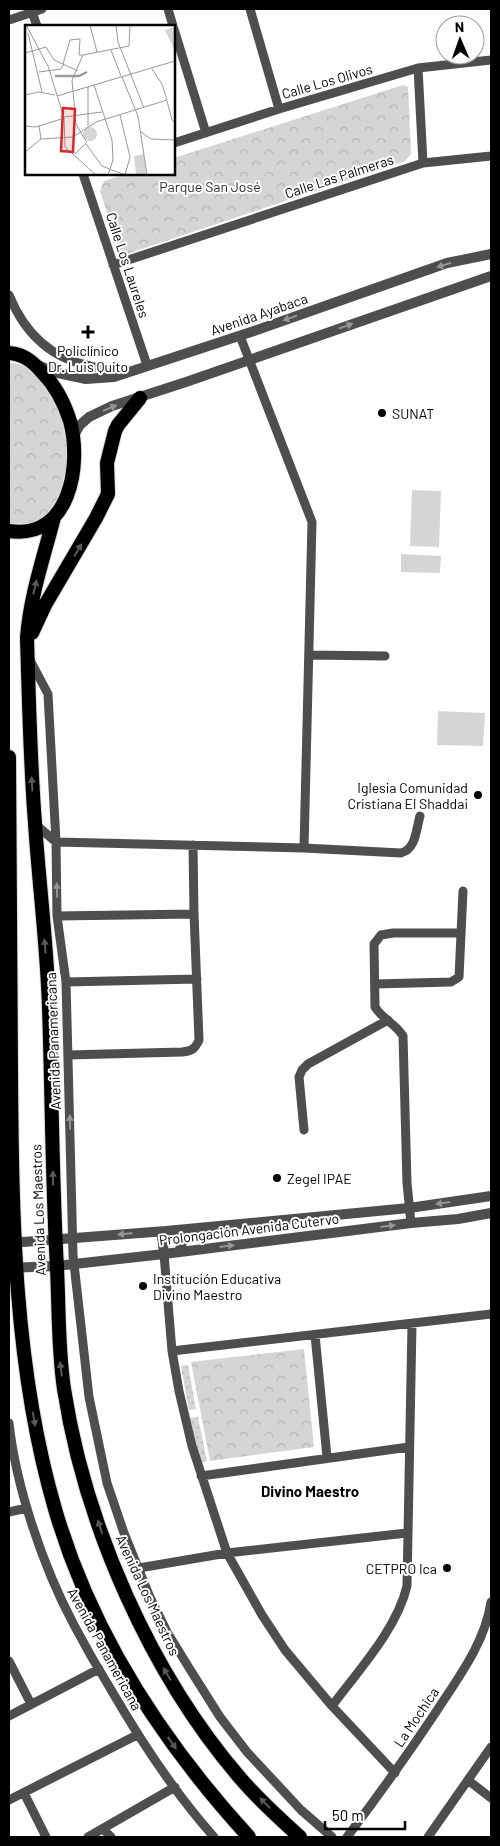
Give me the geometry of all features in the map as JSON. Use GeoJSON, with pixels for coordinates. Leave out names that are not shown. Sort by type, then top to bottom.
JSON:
{"type":"FeatureCollection","features":[{"type":"Feature","properties":{"kind":"highway"},"geometry":{"type":"LineString","coordinates":[[9,344],[30,360]]}},
{"type":"Feature","properties":{"kind":"highway"},"geometry":{"type":"LineString","coordinates":[[9,353],[30,360]]}},
{"type":"Feature","properties":{"kind":"highway","name":"Avenida Los Maestros"},"geometry":{"type":"LineString","coordinates":[[30,360],[56,390],[70,421],[75,460],[72,478],[62,505],[54,517],[30,607],[27,638],[35,824],[49,1004],[60,1360],[69,1415],[86,1485],[105,1543],[161,1663],[204,1732],[243,1780],[300,1837]]}},
{"type":"Feature","properties":{"kind":"highway"},"geometry":{"type":"LineString","coordinates":[[28,656],[31,635],[37,621],[108,494],[107,463],[115,431],[140,398]]}},
{"type":"Feature","properties":{"kind":"highway"},"geometry":{"type":"LineString","coordinates":[[9,531],[23,532],[32,530],[54,517]]}},
{"type":"Feature","properties":{"kind":"highway","name":"Avenida Los Maestros"},"geometry":{"type":"LineString","coordinates":[[9,757],[13,1268],[22,1347],[36,1431],[56,1511],[78,1573],[106,1635],[143,1700],[187,1764],[249,1837]]}},
{"type":"Feature","properties":{"kind":"street"},"geometry":{"type":"LineString","coordinates":[[168,9],[172,25]]}},
{"type":"Feature","properties":{"kind":"street"},"geometry":{"type":"LineString","coordinates":[[250,9],[279,109]]}},
{"type":"Feature","properties":{"kind":"street"},"geometry":{"type":"LineString","coordinates":[[9,20],[37,10],[37,25]]}},
{"type":"Feature","properties":{"kind":"street"},"geometry":{"type":"LineString","coordinates":[[175,34],[206,133]]}},
{"type":"Feature","properties":{"kind":"street","name":"Calle Los Olivos"},"geometry":{"type":"LineString","coordinates":[[175,143],[279,109],[418,68],[491,60]]}},
{"type":"Feature","properties":{"kind":"street"},"geometry":{"type":"LineString","coordinates":[[418,68],[423,163]]}},
{"type":"Feature","properties":{"kind":"street","name":"Calle Las Palmeras"},"geometry":{"type":"LineString","coordinates":[[113,265],[423,163],[491,156]]}},
{"type":"Feature","properties":{"kind":"street","name":"Calle Los Laureles"},"geometry":{"type":"LineString","coordinates":[[83,175],[146,365]]}},
{"type":"Feature","properties":{"kind":"street","name":"Avenida Ayabaca"},"geometry":{"type":"LineString","coordinates":[[30,360],[58,373],[86,379],[114,377],[146,365],[240,336],[447,263],[491,254]]}},
{"type":"Feature","properties":{"kind":"street"},"geometry":{"type":"LineString","coordinates":[[73,437],[80,424],[89,417],[112,406],[140,398],[491,276]]}},
{"type":"Feature","properties":{"kind":"street"},"geometry":{"type":"LineString","coordinates":[[9,295],[29,330],[39,342],[52,352],[87,366],[128,372]]}},
{"type":"Feature","properties":{"kind":"street"},"geometry":{"type":"LineString","coordinates":[[240,336],[312,522],[304,848]]}},
{"type":"Feature","properties":{"kind":"street"},"geometry":{"type":"LineString","coordinates":[[310,655],[385,656]]}},
{"type":"Feature","properties":{"kind":"street","name":"Avenida Panamericana"},"geometry":{"type":"LineString","coordinates":[[28,656],[48,694],[56,842],[57,916],[66,982],[73,1264],[89,1396],[107,1483],[124,1533],[167,1632],[220,1717],[261,1769],[301,1810],[332,1837]]}},
{"type":"Feature","properties":{"kind":"street"},"geometry":{"type":"LineString","coordinates":[[35,824],[56,842],[304,848],[401,853],[407,852],[412,847],[420,816]]}},
{"type":"Feature","properties":{"kind":"street"},"geometry":{"type":"LineString","coordinates":[[68,1055],[192,1051],[196,1047],[199,1040],[193,845]]}},
{"type":"Feature","properties":{"kind":"street"},"geometry":{"type":"LineString","coordinates":[[375,984],[451,982],[459,977],[463,891]]}},
{"type":"Feature","properties":{"kind":"street"},"geometry":{"type":"LineString","coordinates":[[57,916],[194,914]]}},
{"type":"Feature","properties":{"kind":"street"},"geometry":{"type":"LineString","coordinates":[[411,1223],[407,1183],[402,1036],[399,1030],[378,1012],[375,1007],[374,944],[381,935],[393,933],[461,933]]}},
{"type":"Feature","properties":{"kind":"street"},"geometry":{"type":"LineString","coordinates":[[66,982],[197,979]]}},
{"type":"Feature","properties":{"kind":"street"},"geometry":{"type":"LineString","coordinates":[[304,1130],[300,1077],[302,1070],[308,1064],[388,1020]]}},
{"type":"Feature","properties":{"kind":"street","name":"Prolongación Avenida Cutervo"},"geometry":{"type":"LineString","coordinates":[[12,1243],[166,1231],[409,1208],[491,1196]]}},
{"type":"Feature","properties":{"kind":"street","name":"Prolongación Avenida Cutervo"},"geometry":{"type":"LineString","coordinates":[[13,1268],[56,1266],[164,1254],[411,1223],[458,1219],[491,1212]]}},
{"type":"Feature","properties":{"kind":"street"},"geometry":{"type":"LineString","coordinates":[[177,1230],[182,1234],[183,1239],[179,1252]]}},
{"type":"Feature","properties":{"kind":"street"},"geometry":{"type":"LineString","coordinates":[[166,1231],[162,1236],[172,1351],[192,1446],[227,1553],[262,1615],[285,1650],[332,1706],[395,1773]]}},
{"type":"Feature","properties":{"kind":"street"},"geometry":{"type":"LineString","coordinates":[[172,1351],[491,1314]]}},
{"type":"Feature","properties":{"kind":"street"},"geometry":{"type":"LineString","coordinates":[[332,1706],[390,1626],[401,1606],[408,1580],[407,1533],[412,1324]]}},
{"type":"Feature","properties":{"kind":"street"},"geometry":{"type":"LineString","coordinates":[[315,1335],[328,1457]]}},
{"type":"Feature","properties":{"kind":"street","name":"Avenida Panamericana"},"geometry":{"type":"LineString","coordinates":[[9,1423],[10,1437],[27,1508],[57,1590],[73,1624],[137,1735],[195,1816],[214,1837]]}},
{"type":"Feature","properties":{"kind":"street"},"geometry":{"type":"LineString","coordinates":[[201,1476],[409,1447]]}},
{"type":"Feature","properties":{"kind":"street"},"geometry":{"type":"LineString","coordinates":[[9,1512],[27,1508]]}},
{"type":"Feature","properties":{"kind":"street"},"geometry":{"type":"LineString","coordinates":[[139,1568],[227,1553],[407,1533]]}},
{"type":"Feature","properties":{"kind":"street","name":"La Mochica"},"geometry":{"type":"LineString","coordinates":[[347,1837],[395,1773],[471,1657],[488,1629],[491,1602]]}},
{"type":"Feature","properties":{"kind":"street"},"geometry":{"type":"LineString","coordinates":[[9,1662],[31,1704]]}},
{"type":"Feature","properties":{"kind":"street"},"geometry":{"type":"LineString","coordinates":[[9,1716],[99,1669]]}},
{"type":"Feature","properties":{"kind":"street"},"geometry":{"type":"LineString","coordinates":[[9,1800],[137,1735]]}},
{"type":"Feature","properties":{"kind":"street"},"geometry":{"type":"LineString","coordinates":[[432,1836],[491,1747]]}},
{"type":"Feature","properties":{"kind":"street"},"geometry":{"type":"LineString","coordinates":[[469,1781],[491,1798]]}},
{"type":"Feature","properties":{"kind":"street"},"geometry":{"type":"LineString","coordinates":[[88,1837],[104,1830],[175,1787]]}},
{"type":"Feature","properties":{"kind":"street"},"geometry":{"type":"LineString","coordinates":[[24,1793],[46,1837]]}},
{"type":"Feature","properties":{"kind":"street"},"geometry":{"type":"LineString","coordinates":[[104,1830],[111,1837]]}},
{"type":"Feature","properties":{"kind":"green space","name":"Parque San José"},"geometry":{"type":"Polygon","coordinates":[[[403,85],[408,87],[411,154],[405,161],[121,256],[100,191],[104,181],[123,175],[175,175],[175,158],[403,85]]]}},
{"type":"Feature","properties":{"kind":"green space"},"geometry":{"type":"Polygon","coordinates":[[[9,363],[19,364],[37,375],[57,405],[66,433],[68,475],[50,520],[9,529],[9,363]]]}},
{"type":"Feature","properties":{"kind":"green space"},"geometry":{"type":"Polygon","coordinates":[[[412,490],[441,491],[439,547],[410,546],[412,490]]]}},
{"type":"Feature","properties":{"kind":"green space"},"geometry":{"type":"Polygon","coordinates":[[[401,554],[441,556],[440,573],[401,572],[401,554]]]}},
{"type":"Feature","properties":{"kind":"green space"},"geometry":{"type":"Polygon","coordinates":[[[438,711],[485,713],[483,746],[437,745],[438,711]]]}},
{"type":"Feature","properties":{"kind":"green space"},"geometry":{"type":"Polygon","coordinates":[[[304,1349],[314,1447],[210,1461],[191,1362],[304,1349]]]}},
{"type":"Feature","properties":{"kind":"green space"},"geometry":{"type":"Polygon","coordinates":[[[188,1365],[196,1409],[189,1410],[181,1366],[188,1365]]]}},
{"type":"Feature","properties":{"kind":"green space"},"geometry":{"type":"Polygon","coordinates":[[[198,1417],[207,1461],[200,1463],[190,1418],[198,1417]]]}},
{"type":"Feature","properties":{"kind":"place","name":"Policlínico Dr. Luis Quito"},"geometry":{"type":"Point","coordinates":[88,332]}},
{"type":"Feature","properties":{"kind":"place","name":"SUNAT"},"geometry":{"type":"Point","coordinates":[382,413]}},
{"type":"Feature","properties":{"kind":"place","name":"Iglesia Comunidad Cristiana El Shaddai"},"geometry":{"type":"Point","coordinates":[478,795]}},
{"type":"Feature","properties":{"kind":"place","name":"Zegel IPAE"},"geometry":{"type":"Point","coordinates":[277,1178]}},
{"type":"Feature","properties":{"kind":"place","name":"Institución Educativa Divino Maestro"},"geometry":{"type":"Point","coordinates":[143,1286]}},
{"type":"Feature","properties":{"kind":"place","name":"CETPRO Ica"},"geometry":{"type":"Point","coordinates":[447,1568]}},
{"type":"Feature","properties":{"kind":"district","name":"Divino Maestro"},"geometry":{"type":"Point","coordinates":[310,1491]}}]}
